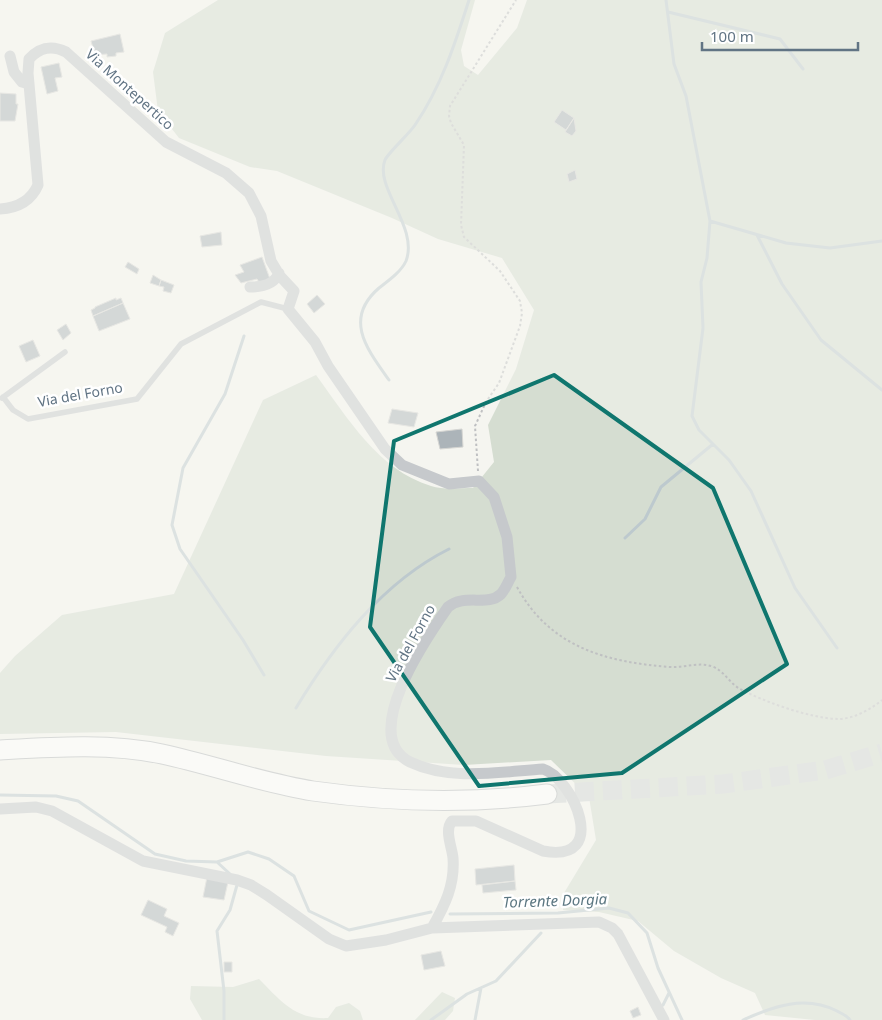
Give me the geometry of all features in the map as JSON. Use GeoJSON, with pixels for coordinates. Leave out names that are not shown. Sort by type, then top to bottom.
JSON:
{"type":"FeatureCollection","features":[{"type":"Feature","properties":{"kind":"highway"},"geometry":{"type":"LineString","coordinates":[[0,750],[98,748],[161,754],[243,776],[311,790],[385,799],[476,800],[547,794]]}},
{"type":"Feature","properties":{"kind":"street","name":"Via Montepertico"},"geometry":{"type":"LineString","coordinates":[[0,209],[25,202],[32,198],[38,185],[29,84],[30,59],[34,54],[45,48],[57,47],[66,52],[166,142],[226,174],[249,193],[261,216],[271,261],[294,291],[288,309]]}},
{"type":"Feature","properties":{"kind":"street"},"geometry":{"type":"LineString","coordinates":[[10,56],[14,72],[22,82],[29,84]]}},
{"type":"Feature","properties":{"kind":"street"},"geometry":{"type":"LineString","coordinates":[[250,287],[265,286],[276,279],[279,273]]}},
{"type":"Feature","properties":{"kind":"street"},"geometry":{"type":"LineString","coordinates":[[288,309],[315,342],[328,366],[385,449],[402,465],[449,484],[479,481],[494,497],[506,537],[512,577]]}},
{"type":"Feature","properties":{"kind":"street","name":"Via del Forno"},"geometry":{"type":"LineString","coordinates":[[432,928],[448,900],[452,881],[453,858],[449,827],[452,820],[476,821],[554,853],[572,850],[577,845],[580,837],[581,827],[575,804],[552,772],[543,769],[472,774],[440,770],[410,761],[402,754],[390,735],[396,703],[405,677],[448,607],[454,602],[462,600],[492,599],[498,596],[512,577]]}},
{"type":"Feature","properties":{"kind":"street"},"geometry":{"type":"LineString","coordinates":[[0,809],[36,808],[52,811],[143,861],[237,880],[251,885],[317,932],[346,946],[386,940],[432,928],[600,922],[606,924],[618,934],[664,1020]]}},
{"type":"Feature","properties":{"kind":"lane","name":"Via del Forno"},"geometry":{"type":"LineString","coordinates":[[65,352],[2,398],[13,410],[28,419],[137,399],[181,344],[261,302],[288,309]]}},
{"type":"Feature","properties":{"kind":"path"},"geometry":{"type":"LineString","coordinates":[[479,481],[475,426],[486,402],[500,383],[520,326],[522,313],[520,301],[500,271],[464,237],[461,225],[464,145],[449,116],[450,106],[516,0]]}},
{"type":"Feature","properties":{"kind":"path"},"geometry":{"type":"LineString","coordinates":[[512,577],[525,602],[557,634],[574,646],[596,654],[670,667],[686,667],[699,663],[713,666],[738,688],[811,715],[839,719],[860,714],[882,700]]}},
{"type":"Feature","properties":{"kind":"highlighted area"},"geometry":{"type":"Polygon","coordinates":[[[554,375],[713,488],[787,664],[622,773],[479,786],[370,627],[394,441],[554,375]]]}},
{"type":"Feature","properties":{"kind":"shaded area"},"geometry":{"type":"Polygon","coordinates":[[[218,0],[475,0],[461,50],[464,66],[478,75],[517,28],[527,0],[882,0],[882,1020],[815,1020],[765,1015],[755,993],[721,978],[674,951],[638,921],[599,912],[563,910],[564,893],[596,840],[589,797],[551,760],[464,765],[326,756],[116,732],[0,734],[0,673],[15,656],[62,615],[174,594],[263,400],[316,375],[352,424],[379,455],[395,468],[431,486],[473,488],[494,462],[488,425],[516,369],[534,310],[502,258],[438,239],[277,171],[250,167],[179,138],[158,111],[153,72],[165,33],[218,0]]]}},
{"type":"Feature","properties":{"kind":"shaded area"},"geometry":{"type":"Polygon","coordinates":[[[259,979],[281,1001],[306,1016],[328,1018],[336,1007],[349,1003],[360,1011],[363,1020],[202,1020],[190,999],[191,986],[233,987],[259,979]]]}},
{"type":"Feature","properties":{"kind":"shaded area"},"geometry":{"type":"Polygon","coordinates":[[[442,992],[455,998],[453,1011],[445,1020],[415,1020],[442,992]]]}},
{"type":"Feature","properties":{"kind":"building"},"geometry":{"type":"Polygon","coordinates":[[[120,34],[124,52],[116,53],[116,56],[107,57],[107,54],[95,55],[91,41],[120,34]]]}},
{"type":"Feature","properties":{"kind":"building"},"geometry":{"type":"Polygon","coordinates":[[[59,63],[62,77],[55,78],[58,91],[47,94],[41,67],[59,63]]]}},
{"type":"Feature","properties":{"kind":"building"},"geometry":{"type":"Polygon","coordinates":[[[0,93],[16,94],[16,104],[18,104],[15,121],[0,121],[0,93]]]}},
{"type":"Feature","properties":{"kind":"building"},"geometry":{"type":"Polygon","coordinates":[[[562,110],[574,118],[566,130],[554,122],[562,110]]]}},
{"type":"Feature","properties":{"kind":"building"},"geometry":{"type":"Polygon","coordinates":[[[574,118],[576,131],[572,136],[565,132],[574,118]]]}},
{"type":"Feature","properties":{"kind":"building"},"geometry":{"type":"Polygon","coordinates":[[[575,170],[577,179],[569,182],[567,174],[575,170]]]}},
{"type":"Feature","properties":{"kind":"building"},"geometry":{"type":"Polygon","coordinates":[[[221,232],[222,245],[202,247],[200,236],[221,232]]]}},
{"type":"Feature","properties":{"kind":"building"},"geometry":{"type":"Polygon","coordinates":[[[262,257],[270,279],[260,284],[257,279],[241,283],[235,275],[244,272],[240,265],[262,257]]]}},
{"type":"Feature","properties":{"kind":"building"},"geometry":{"type":"Polygon","coordinates":[[[128,262],[139,269],[137,274],[125,267],[128,262]]]}},
{"type":"Feature","properties":{"kind":"building"},"geometry":{"type":"Polygon","coordinates":[[[153,275],[161,280],[159,286],[150,283],[153,275]]]}},
{"type":"Feature","properties":{"kind":"building"},"geometry":{"type":"Polygon","coordinates":[[[161,280],[174,285],[171,293],[163,291],[164,287],[159,286],[161,280]]]}},
{"type":"Feature","properties":{"kind":"building"},"geometry":{"type":"Polygon","coordinates":[[[317,295],[325,304],[314,313],[307,304],[317,295]]]}},
{"type":"Feature","properties":{"kind":"building"},"geometry":{"type":"Polygon","coordinates":[[[116,298],[116,300],[121,298],[123,303],[93,316],[91,310],[116,298]]]}},
{"type":"Feature","properties":{"kind":"building"},"geometry":{"type":"Polygon","coordinates":[[[123,303],[130,319],[99,331],[93,316],[123,303]]]}},
{"type":"Feature","properties":{"kind":"building"},"geometry":{"type":"Polygon","coordinates":[[[66,324],[71,333],[63,340],[57,330],[66,324]]]}},
{"type":"Feature","properties":{"kind":"building"},"geometry":{"type":"Polygon","coordinates":[[[33,340],[40,356],[26,362],[19,346],[33,340]]]}},
{"type":"Feature","properties":{"kind":"building"},"geometry":{"type":"Polygon","coordinates":[[[392,409],[418,413],[414,427],[388,423],[392,409]]]}},
{"type":"Feature","properties":{"kind":"building"},"geometry":{"type":"Polygon","coordinates":[[[462,429],[463,447],[440,449],[436,432],[462,429]]]}},
{"type":"Feature","properties":{"kind":"building"},"geometry":{"type":"Polygon","coordinates":[[[514,865],[515,881],[476,885],[475,869],[514,865]]]}},
{"type":"Feature","properties":{"kind":"building"},"geometry":{"type":"Polygon","coordinates":[[[207,877],[228,882],[224,900],[203,897],[207,877]]]}},
{"type":"Feature","properties":{"kind":"building"},"geometry":{"type":"Polygon","coordinates":[[[515,881],[516,890],[483,893],[482,885],[515,881]]]}},
{"type":"Feature","properties":{"kind":"building"},"geometry":{"type":"Polygon","coordinates":[[[148,900],[167,909],[164,916],[179,923],[173,936],[165,932],[167,927],[141,915],[148,900]]]}},
{"type":"Feature","properties":{"kind":"building"},"geometry":{"type":"Polygon","coordinates":[[[441,951],[445,966],[424,970],[421,955],[441,951]]]}},
{"type":"Feature","properties":{"kind":"building"},"geometry":{"type":"Polygon","coordinates":[[[224,962],[232,962],[232,972],[224,972],[224,962]]]}},
{"type":"Feature","properties":{"kind":"building"},"geometry":{"type":"Polygon","coordinates":[[[638,1007],[641,1015],[633,1018],[630,1011],[638,1007]]]}},
{"type":"Feature","properties":{"kind":"waterway"},"geometry":{"type":"LineString","coordinates":[[389,380],[367,345],[362,334],[361,323],[362,311],[368,300],[401,269],[406,261],[408,248],[407,235],[385,183],[383,171],[385,160],[415,125],[432,96],[453,49],[469,0]]}},
{"type":"Feature","properties":{"kind":"waterway"},"geometry":{"type":"LineString","coordinates":[[666,0],[674,64],[686,96],[710,221],[707,258],[701,282],[703,328],[692,416],[699,430],[729,460],[751,491],[795,588],[837,648]]}},
{"type":"Feature","properties":{"kind":"waterway"},"geometry":{"type":"LineString","coordinates":[[668,12],[780,39],[803,69]]}},
{"type":"Feature","properties":{"kind":"waterway"},"geometry":{"type":"LineString","coordinates":[[710,221],[786,243],[830,248],[882,241]]}},
{"type":"Feature","properties":{"kind":"waterway"},"geometry":{"type":"LineString","coordinates":[[757,235],[782,284],[821,340],[882,390]]}},
{"type":"Feature","properties":{"kind":"waterway"},"geometry":{"type":"LineString","coordinates":[[244,336],[225,394],[183,468],[172,525],[180,549],[243,640],[264,675]]}},
{"type":"Feature","properties":{"kind":"waterway"},"geometry":{"type":"LineString","coordinates":[[625,538],[645,519],[661,487],[713,444]]}},
{"type":"Feature","properties":{"kind":"waterway"},"geometry":{"type":"LineString","coordinates":[[296,708],[327,661],[362,617],[403,579],[449,549]]}},
{"type":"Feature","properties":{"kind":"waterway","name":"Torrente Dorgia"},"geometry":{"type":"LineString","coordinates":[[0,795],[56,796],[78,801],[155,854],[186,861],[217,862],[248,852],[269,859],[294,876],[309,911],[349,930],[431,912]]}},
{"type":"Feature","properties":{"kind":"waterway"},"geometry":{"type":"LineString","coordinates":[[217,862],[230,874]]}},
{"type":"Feature","properties":{"kind":"waterway"},"geometry":{"type":"LineString","coordinates":[[224,1020],[224,991],[217,931],[230,910],[237,885]]}},
{"type":"Feature","properties":{"kind":"waterway","name":"Torrente Dorgia"},"geometry":{"type":"LineString","coordinates":[[450,914],[558,913],[609,908],[628,913],[647,933],[658,968],[682,1020]]}},
{"type":"Feature","properties":{"kind":"waterway"},"geometry":{"type":"LineString","coordinates":[[431,1020],[467,994],[496,981],[541,933]]}},
{"type":"Feature","properties":{"kind":"waterway"},"geometry":{"type":"LineString","coordinates":[[475,1020],[481,988]]}},
{"type":"Feature","properties":{"kind":"waterway"},"geometry":{"type":"LineString","coordinates":[[663,1005],[669,993]]}},
{"type":"Feature","properties":{"kind":"waterway","name":"Torrente Dorgia"},"geometry":{"type":"LineString","coordinates":[[743,1020],[766,1010],[801,1003],[825,1006],[837,1011],[850,1020]]}},
{"type":"Feature","properties":{"kind":"tunnel"},"geometry":{"type":"LineString","coordinates":[[547,794],[723,784],[825,770],[882,753]]}}]}
